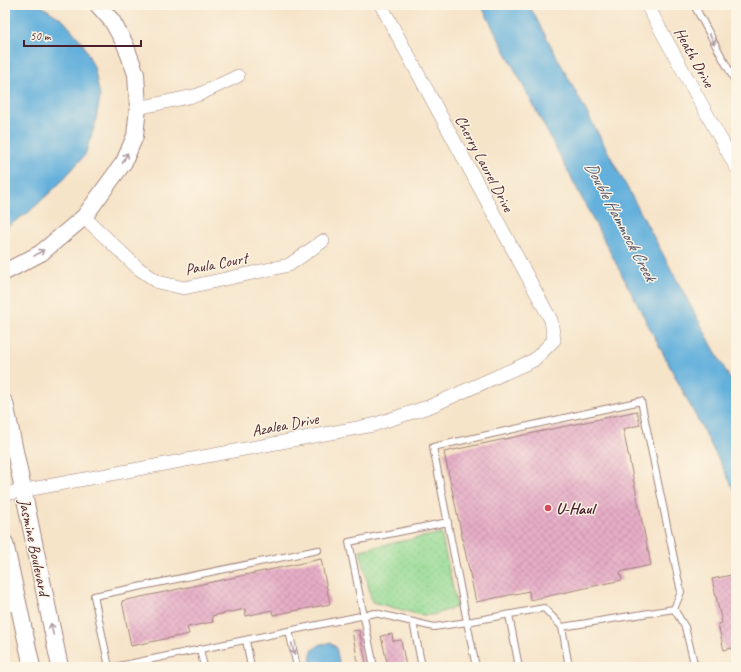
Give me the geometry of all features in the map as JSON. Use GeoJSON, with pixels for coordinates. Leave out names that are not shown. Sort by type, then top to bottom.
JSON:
{"type":"FeatureCollection","features":[{"type":"Feature","properties":{"kind":"street"},"geometry":{"type":"LineString","coordinates":[[5,272],[41,253],[84,217],[124,162],[135,136],[138,108],[136,74],[126,44],[112,21],[98,5]]}},
{"type":"Feature","properties":{"kind":"street","name":"Cherry Laurel Drive"},"geometry":{"type":"LineString","coordinates":[[381,5],[551,320],[554,340]]}},
{"type":"Feature","properties":{"kind":"street","name":"Heath Drive"},"geometry":{"type":"LineString","coordinates":[[647,5],[736,167]]}},
{"type":"Feature","properties":{"kind":"street"},"geometry":{"type":"LineString","coordinates":[[138,108],[198,95],[238,76]]}},
{"type":"Feature","properties":{"kind":"street","name":"Paula Court"},"geometry":{"type":"LineString","coordinates":[[84,217],[138,268],[158,282],[184,288],[289,265],[323,241]]}},
{"type":"Feature","properties":{"kind":"street","name":"Azalea Drive"},"geometry":{"type":"LineString","coordinates":[[5,494],[373,425],[431,406],[534,360],[554,340]]}},
{"type":"Feature","properties":{"kind":"street","name":"Jasmine Boulevard"},"geometry":{"type":"LineString","coordinates":[[5,403],[60,667]]}},
{"type":"Feature","properties":{"kind":"street","name":"Jasmine Boulevard"},"geometry":{"type":"LineString","coordinates":[[5,543],[11,604],[32,667]]}},
{"type":"Feature","properties":{"kind":"lane"},"geometry":{"type":"LineString","coordinates":[[694,5],[736,83]]}},
{"type":"Feature","properties":{"kind":"lane"},"geometry":{"type":"LineString","coordinates":[[476,667],[434,447],[641,401],[681,592],[674,609]]}},
{"type":"Feature","properties":{"kind":"lane"},"geometry":{"type":"LineString","coordinates":[[374,667],[349,542],[448,522]]}},
{"type":"Feature","properties":{"kind":"lane"},"geometry":{"type":"LineString","coordinates":[[109,667],[94,596],[318,550]]}},
{"type":"Feature","properties":{"kind":"lane"},"geometry":{"type":"LineString","coordinates":[[114,667],[375,613],[434,627],[544,608],[562,626],[569,667]]}},
{"type":"Feature","properties":{"kind":"lane"},"geometry":{"type":"LineString","coordinates":[[562,626],[674,609]]}},
{"type":"Feature","properties":{"kind":"lane"},"geometry":{"type":"LineString","coordinates":[[674,609],[685,627],[695,667]]}},
{"type":"Feature","properties":{"kind":"lane"},"geometry":{"type":"LineString","coordinates":[[509,615],[519,667]]}},
{"type":"Feature","properties":{"kind":"lane"},"geometry":{"type":"LineString","coordinates":[[413,622],[422,667]]}},
{"type":"Feature","properties":{"kind":"lane"},"geometry":{"type":"LineString","coordinates":[[289,631],[297,667]]}},
{"type":"Feature","properties":{"kind":"lane"},"geometry":{"type":"LineString","coordinates":[[246,640],[251,667]]}},
{"type":"Feature","properties":{"kind":"lane"},"geometry":{"type":"LineString","coordinates":[[200,649],[204,667]]}},
{"type":"Feature","properties":{"kind":"green space"},"geometry":{"type":"Polygon","coordinates":[[[441,533],[457,607],[433,615],[421,615],[372,602],[360,550],[441,533]]]}},
{"type":"Feature","properties":{"kind":"water"},"geometry":{"type":"Polygon","coordinates":[[[5,5],[40,5],[63,20],[82,42],[94,67],[100,97],[95,125],[85,155],[58,185],[29,212],[5,228],[5,5]]]}},
{"type":"Feature","properties":{"kind":"water","name":"Double Hammock Creek"},"geometry":{"type":"Polygon","coordinates":[[[481,5],[529,5],[736,390],[736,493],[481,5]]]}},
{"type":"Feature","properties":{"kind":"water"},"geometry":{"type":"Polygon","coordinates":[[[330,643],[336,647],[340,667],[312,667],[310,660],[312,650],[321,644],[330,643]]]}},
{"type":"Feature","properties":{"kind":"building","name":"U-Haul"},"geometry":{"type":"Polygon","coordinates":[[[637,411],[640,425],[623,429],[651,565],[620,572],[622,580],[530,600],[529,591],[476,602],[444,452],[637,411]]]}},
{"type":"Feature","properties":{"kind":"building"},"geometry":{"type":"Polygon","coordinates":[[[321,559],[330,604],[273,615],[272,610],[246,616],[245,609],[212,616],[213,622],[187,627],[189,634],[131,646],[122,601],[321,559]]]}},
{"type":"Feature","properties":{"kind":"building"},"geometry":{"type":"Polygon","coordinates":[[[736,574],[736,659],[734,660],[732,648],[724,650],[718,624],[722,623],[712,579],[736,574]]]}},
{"type":"Feature","properties":{"kind":"building"},"geometry":{"type":"Polygon","coordinates":[[[359,630],[367,667],[359,667],[352,631],[359,630]]]}},
{"type":"Feature","properties":{"kind":"building"},"geometry":{"type":"Polygon","coordinates":[[[392,634],[393,641],[401,640],[406,667],[388,667],[381,636],[392,634]]]}},
{"type":"Feature","properties":{"kind":"place","name":"U-Haul"},"geometry":{"type":"Point","coordinates":[548,508]}}]}
